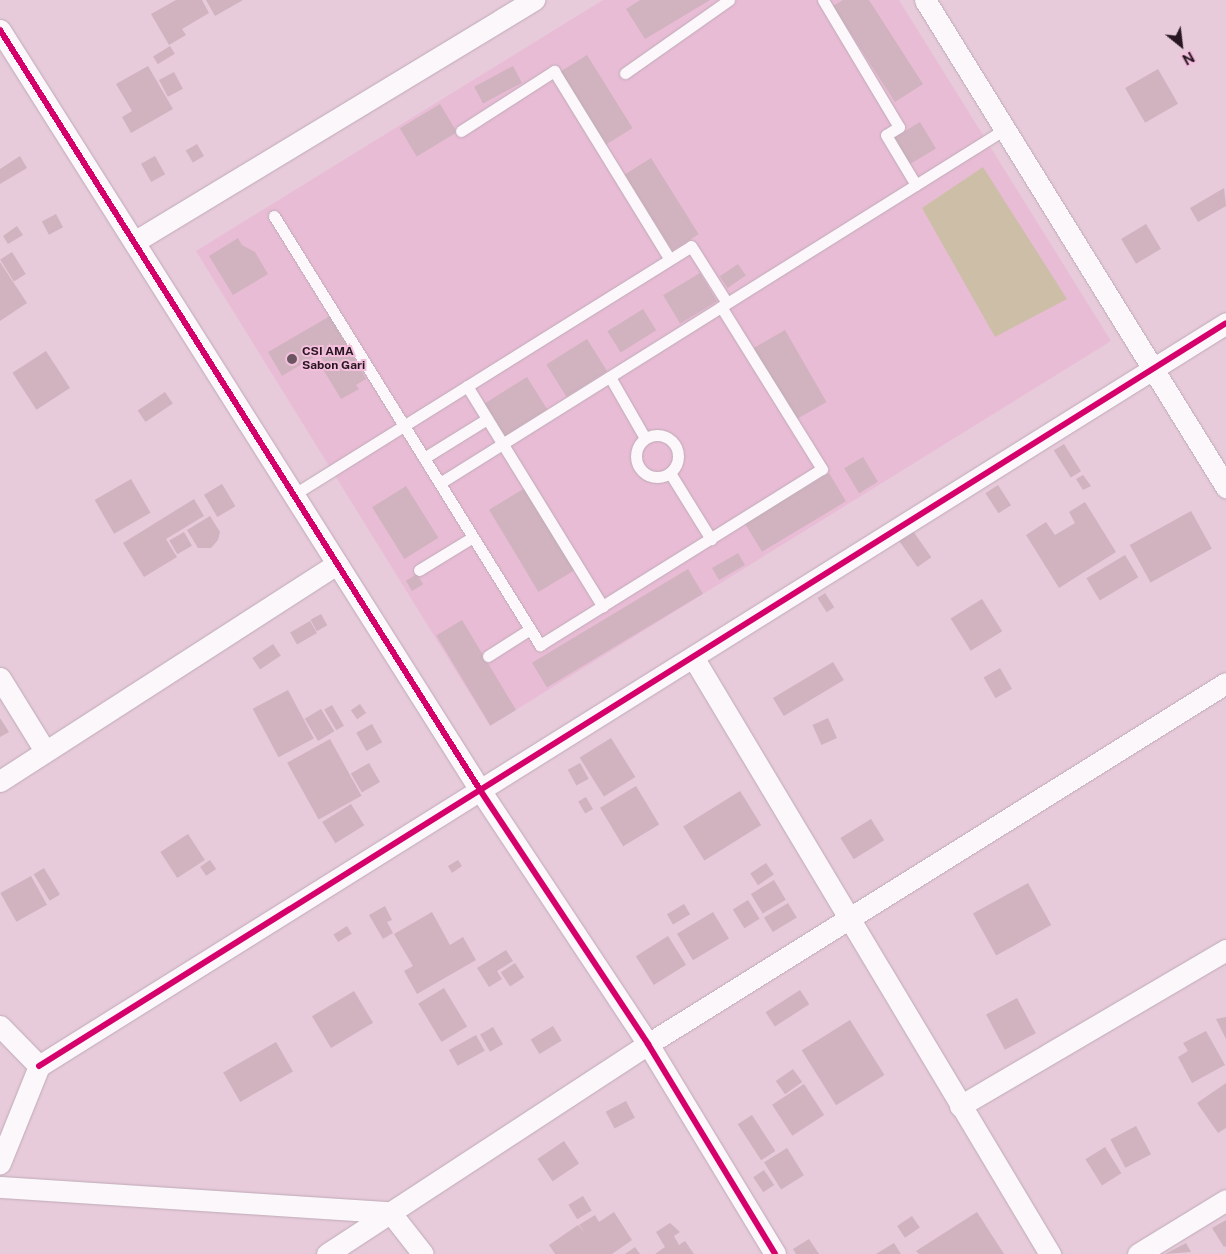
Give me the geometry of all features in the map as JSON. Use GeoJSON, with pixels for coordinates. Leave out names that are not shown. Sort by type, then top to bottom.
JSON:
{"type":"FeatureCollection","features":[{"type":"Feature","properties":{"kind":"street"},"geometry":{"type":"LineString","coordinates":[[134,242],[534,0]]}},
{"type":"Feature","properties":{"kind":"street"},"geometry":{"type":"LineString","coordinates":[[925,0],[1226,487]]}},
{"type":"Feature","properties":{"kind":"street"},"geometry":{"type":"LineString","coordinates":[[0,30],[480,790],[648,1044],[775,1254]]}},
{"type":"Feature","properties":{"kind":"street"},"geometry":{"type":"LineString","coordinates":[[0,1163],[39,1066],[1226,323]]}},
{"type":"Feature","properties":{"kind":"street"},"geometry":{"type":"LineString","coordinates":[[0,781],[337,564]]}},
{"type":"Feature","properties":{"kind":"street"},"geometry":{"type":"LineString","coordinates":[[693,657],[1050,1254]]}},
{"type":"Feature","properties":{"kind":"street"},"geometry":{"type":"LineString","coordinates":[[0,678],[45,751]]}},
{"type":"Feature","properties":{"kind":"street"},"geometry":{"type":"LineString","coordinates":[[327,1254],[648,1044],[851,919],[1226,683]]}},
{"type":"Feature","properties":{"kind":"street"},"geometry":{"type":"LineString","coordinates":[[960,1106],[1226,950]]}},
{"type":"Feature","properties":{"kind":"street"},"geometry":{"type":"LineString","coordinates":[[0,1026],[39,1066]]}},
{"type":"Feature","properties":{"kind":"street"},"geometry":{"type":"LineString","coordinates":[[0,1187],[390,1212],[424,1254]]}},
{"type":"Feature","properties":{"kind":"street"},"geometry":{"type":"LineString","coordinates":[[1138,1254],[1226,1200]]}},
{"type":"Feature","properties":{"kind":"lane"},"geometry":{"type":"LineString","coordinates":[[625,73],[729,0]]}},
{"type":"Feature","properties":{"kind":"lane"},"geometry":{"type":"LineString","coordinates":[[822,0],[899,127],[886,135],[916,185]]}},
{"type":"Feature","properties":{"kind":"lane"},"geometry":{"type":"LineString","coordinates":[[460,132],[554,71],[669,258]]}},
{"type":"Feature","properties":{"kind":"lane"},"geometry":{"type":"LineString","coordinates":[[440,483],[1004,129]]}},
{"type":"Feature","properties":{"kind":"lane"},"geometry":{"type":"LineString","coordinates":[[274,216],[404,426],[440,483],[540,645],[822,469],[691,246],[669,258],[404,426],[293,495]]}},
{"type":"Feature","properties":{"kind":"lane"},"geometry":{"type":"LineString","coordinates":[[610,377],[645,438]]}},
{"type":"Feature","properties":{"kind":"lane"},"geometry":{"type":"LineString","coordinates":[[466,386],[603,606]]}},
{"type":"Feature","properties":{"kind":"lane"},"geometry":{"type":"LineString","coordinates":[[424,458],[487,419]]}},
{"type":"Feature","properties":{"kind":"lane"},"geometry":{"type":"LineString","coordinates":[[656,434],[666,436],[675,444],[678,459],[670,473],[659,477],[648,475],[639,468],[636,457],[638,446],[645,438],[656,434]]}},
{"type":"Feature","properties":{"kind":"lane"},"geometry":{"type":"LineString","coordinates":[[670,473],[711,538]]}},
{"type":"Feature","properties":{"kind":"lane"},"geometry":{"type":"LineString","coordinates":[[419,570],[473,537]]}},
{"type":"Feature","properties":{"kind":"lane"},"geometry":{"type":"LineString","coordinates":[[488,656],[530,629]]}},
{"type":"Feature","properties":{"kind":"shaded area"},"geometry":{"type":"Polygon","coordinates":[[[603,0],[899,0],[1111,341],[490,726],[196,251],[603,0]]]}},
{"type":"Feature","properties":{"kind":"shaded area"},"geometry":{"type":"Polygon","coordinates":[[[983,167],[1067,299],[995,337],[922,208],[983,167]]]}},
{"type":"Feature","properties":{"kind":"building"},"geometry":{"type":"Polygon","coordinates":[[[176,0],[202,0],[209,13],[182,29],[186,35],[169,45],[151,14],[176,0]]]}},
{"type":"Feature","properties":{"kind":"building"},"geometry":{"type":"Polygon","coordinates":[[[206,0],[243,0],[215,16],[206,0]]]}},
{"type":"Feature","properties":{"kind":"building"},"geometry":{"type":"Polygon","coordinates":[[[640,0],[710,0],[645,39],[626,9],[640,0]]]}},
{"type":"Feature","properties":{"kind":"building"},"geometry":{"type":"Polygon","coordinates":[[[843,0],[869,0],[923,84],[895,102],[833,6],[843,0]]]}},
{"type":"Feature","properties":{"kind":"building"},"geometry":{"type":"Polygon","coordinates":[[[170,46],[175,54],[158,64],[153,57],[170,46]]]}},
{"type":"Feature","properties":{"kind":"building"},"geometry":{"type":"Polygon","coordinates":[[[587,55],[633,128],[605,145],[560,72],[587,55]]]}},
{"type":"Feature","properties":{"kind":"building"},"geometry":{"type":"Polygon","coordinates":[[[148,66],[173,109],[131,133],[122,117],[132,111],[116,84],[148,66]]]}},
{"type":"Feature","properties":{"kind":"building"},"geometry":{"type":"Polygon","coordinates":[[[513,66],[522,83],[483,103],[474,87],[513,66]]]}},
{"type":"Feature","properties":{"kind":"building"},"geometry":{"type":"Polygon","coordinates":[[[1158,69],[1178,104],[1145,123],[1125,88],[1158,69]]]}},
{"type":"Feature","properties":{"kind":"building"},"geometry":{"type":"Polygon","coordinates":[[[174,72],[183,89],[168,97],[159,80],[174,72]]]}},
{"type":"Feature","properties":{"kind":"building"},"geometry":{"type":"Polygon","coordinates":[[[440,104],[457,132],[417,156],[400,128],[440,104]]]}},
{"type":"Feature","properties":{"kind":"building"},"geometry":{"type":"Polygon","coordinates":[[[920,122],[936,149],[909,165],[893,138],[920,122]]]}},
{"type":"Feature","properties":{"kind":"building"},"geometry":{"type":"Polygon","coordinates":[[[197,144],[204,156],[193,163],[186,150],[197,144]]]}},
{"type":"Feature","properties":{"kind":"building"},"geometry":{"type":"Polygon","coordinates":[[[20,156],[27,168],[0,184],[0,169],[20,156]]]}},
{"type":"Feature","properties":{"kind":"building"},"geometry":{"type":"Polygon","coordinates":[[[155,156],[165,174],[151,182],[141,164],[155,156]]]}},
{"type":"Feature","properties":{"kind":"building"},"geometry":{"type":"Polygon","coordinates":[[[651,158],[699,234],[672,251],[625,174],[651,158]]]}},
{"type":"Feature","properties":{"kind":"building"},"geometry":{"type":"Polygon","coordinates":[[[1224,188],[1226,206],[1198,222],[1190,208],[1224,188]]]}},
{"type":"Feature","properties":{"kind":"building"},"geometry":{"type":"Polygon","coordinates":[[[56,214],[63,227],[49,235],[42,222],[56,214]]]}},
{"type":"Feature","properties":{"kind":"building"},"geometry":{"type":"Polygon","coordinates":[[[1146,224],[1161,249],[1136,264],[1121,239],[1146,224]]]}},
{"type":"Feature","properties":{"kind":"building"},"geometry":{"type":"Polygon","coordinates":[[[17,226],[23,235],[8,244],[3,236],[17,226]]]}},
{"type":"Feature","properties":{"kind":"building"},"geometry":{"type":"Polygon","coordinates":[[[238,238],[242,245],[255,252],[268,274],[233,295],[209,256],[238,238]]]}},
{"type":"Feature","properties":{"kind":"building"},"geometry":{"type":"Polygon","coordinates":[[[12,252],[26,274],[14,281],[0,259],[12,252]]]}},
{"type":"Feature","properties":{"kind":"building"},"geometry":{"type":"Polygon","coordinates":[[[0,262],[27,303],[0,321],[0,262]]]}},
{"type":"Feature","properties":{"kind":"building"},"geometry":{"type":"Polygon","coordinates":[[[738,264],[746,276],[728,288],[720,276],[738,264]]]}},
{"type":"Feature","properties":{"kind":"building"},"geometry":{"type":"Polygon","coordinates":[[[700,273],[717,301],[680,323],[663,295],[700,273]]]}},
{"type":"Feature","properties":{"kind":"building"},"geometry":{"type":"Polygon","coordinates":[[[643,309],[656,330],[621,352],[607,331],[643,309]]]}},
{"type":"Feature","properties":{"kind":"building","name":"CSI AMA Sabon Gari"},"geometry":{"type":"Polygon","coordinates":[[[330,316],[366,379],[356,385],[359,389],[341,399],[321,366],[325,364],[319,354],[282,376],[268,352],[330,316]]]}},
{"type":"Feature","properties":{"kind":"building"},"geometry":{"type":"Polygon","coordinates":[[[785,330],[826,402],[794,421],[752,349],[785,330]]]}},
{"type":"Feature","properties":{"kind":"building"},"geometry":{"type":"Polygon","coordinates":[[[587,339],[607,371],[566,397],[546,364],[587,339]]]}},
{"type":"Feature","properties":{"kind":"building"},"geometry":{"type":"Polygon","coordinates":[[[46,351],[70,388],[36,410],[12,373],[46,351]]]}},
{"type":"Feature","properties":{"kind":"building"},"geometry":{"type":"Polygon","coordinates":[[[527,377],[547,409],[505,436],[485,403],[527,377]]]}},
{"type":"Feature","properties":{"kind":"building"},"geometry":{"type":"Polygon","coordinates":[[[165,392],[173,404],[145,422],[138,410],[165,392]]]}},
{"type":"Feature","properties":{"kind":"building"},"geometry":{"type":"Polygon","coordinates":[[[1064,444],[1081,471],[1071,477],[1054,450],[1064,444]]]}},
{"type":"Feature","properties":{"kind":"building"},"geometry":{"type":"Polygon","coordinates":[[[863,457],[878,482],[859,493],[844,468],[863,457]]]}},
{"type":"Feature","properties":{"kind":"building"},"geometry":{"type":"Polygon","coordinates":[[[829,473],[846,501],[762,552],[745,523],[829,473]]]}},
{"type":"Feature","properties":{"kind":"building"},"geometry":{"type":"Polygon","coordinates":[[[1083,475],[1091,486],[1083,490],[1076,479],[1083,475]]]}},
{"type":"Feature","properties":{"kind":"building"},"geometry":{"type":"Polygon","coordinates":[[[131,479],[150,513],[114,534],[95,500],[131,479]]]}},
{"type":"Feature","properties":{"kind":"building"},"geometry":{"type":"Polygon","coordinates":[[[222,484],[235,506],[217,517],[204,495],[222,484]]]}},
{"type":"Feature","properties":{"kind":"building"},"geometry":{"type":"Polygon","coordinates":[[[998,485],[1011,505],[998,513],[985,493],[998,485]]]}},
{"type":"Feature","properties":{"kind":"building"},"geometry":{"type":"Polygon","coordinates":[[[406,486],[438,538],[404,559],[372,507],[406,486]]]}},
{"type":"Feature","properties":{"kind":"building"},"geometry":{"type":"Polygon","coordinates":[[[525,488],[574,570],[538,592],[489,510],[525,488]]]}},
{"type":"Feature","properties":{"kind":"building"},"geometry":{"type":"Polygon","coordinates":[[[194,499],[204,516],[166,539],[177,557],[144,577],[123,543],[194,499]]]}},
{"type":"Feature","properties":{"kind":"building"},"geometry":{"type":"Polygon","coordinates":[[[1085,502],[1116,552],[1059,588],[1026,535],[1046,522],[1055,535],[1075,523],[1069,512],[1085,502]]]}},
{"type":"Feature","properties":{"kind":"building"},"geometry":{"type":"Polygon","coordinates":[[[1191,511],[1212,549],[1151,583],[1130,545],[1191,511]]]}},
{"type":"Feature","properties":{"kind":"building"},"geometry":{"type":"Polygon","coordinates":[[[210,516],[220,532],[218,540],[211,548],[198,548],[187,530],[210,516]]]}},
{"type":"Feature","properties":{"kind":"building"},"geometry":{"type":"Polygon","coordinates":[[[913,531],[931,557],[917,567],[899,541],[913,531]]]}},
{"type":"Feature","properties":{"kind":"building"},"geometry":{"type":"Polygon","coordinates":[[[184,532],[192,546],[177,554],[169,540],[184,532]]]}},
{"type":"Feature","properties":{"kind":"building"},"geometry":{"type":"Polygon","coordinates":[[[738,553],[745,565],[719,580],[712,568],[738,553]]]}},
{"type":"Feature","properties":{"kind":"building"},"geometry":{"type":"Polygon","coordinates":[[[1125,555],[1138,577],[1100,600],[1086,578],[1125,555]]]}},
{"type":"Feature","properties":{"kind":"building"},"geometry":{"type":"Polygon","coordinates":[[[688,569],[703,594],[547,688],[532,663],[688,569]]]}},
{"type":"Feature","properties":{"kind":"building"},"geometry":{"type":"Polygon","coordinates":[[[417,574],[423,584],[412,591],[406,581],[417,574]]]}},
{"type":"Feature","properties":{"kind":"building"},"geometry":{"type":"Polygon","coordinates":[[[825,593],[834,607],[827,612],[817,598],[825,593]]]}},
{"type":"Feature","properties":{"kind":"building"},"geometry":{"type":"Polygon","coordinates":[[[982,599],[1002,631],[971,651],[951,619],[982,599]]]}},
{"type":"Feature","properties":{"kind":"building"},"geometry":{"type":"Polygon","coordinates":[[[321,614],[327,625],[317,631],[311,620],[321,614]]]}},
{"type":"Feature","properties":{"kind":"building"},"geometry":{"type":"Polygon","coordinates":[[[462,620],[516,710],[490,725],[436,635],[462,620]]]}},
{"type":"Feature","properties":{"kind":"building"},"geometry":{"type":"Polygon","coordinates":[[[310,621],[317,633],[297,645],[290,632],[310,621]]]}},
{"type":"Feature","properties":{"kind":"building"},"geometry":{"type":"Polygon","coordinates":[[[273,644],[281,656],[260,670],[252,658],[273,644]]]}},
{"type":"Feature","properties":{"kind":"building"},"geometry":{"type":"Polygon","coordinates":[[[833,662],[844,680],[784,716],[773,698],[833,662]]]}},
{"type":"Feature","properties":{"kind":"building"},"geometry":{"type":"Polygon","coordinates":[[[1000,668],[1012,689],[996,698],[984,678],[1000,668]]]}},
{"type":"Feature","properties":{"kind":"building"},"geometry":{"type":"Polygon","coordinates":[[[288,690],[314,739],[279,757],[253,709],[288,690]]]}},
{"type":"Feature","properties":{"kind":"building"},"geometry":{"type":"Polygon","coordinates":[[[360,704],[366,713],[357,719],[351,710],[360,704]]]}},
{"type":"Feature","properties":{"kind":"building"},"geometry":{"type":"Polygon","coordinates":[[[332,705],[344,726],[336,730],[324,710],[332,705]]]}},
{"type":"Feature","properties":{"kind":"building"},"geometry":{"type":"Polygon","coordinates":[[[321,709],[334,731],[318,741],[305,719],[321,709]]]}},
{"type":"Feature","properties":{"kind":"building"},"geometry":{"type":"Polygon","coordinates":[[[0,718],[9,732],[0,737],[0,718]]]}},
{"type":"Feature","properties":{"kind":"building"},"geometry":{"type":"Polygon","coordinates":[[[828,718],[837,738],[821,745],[812,725],[828,718]]]}},
{"type":"Feature","properties":{"kind":"building"},"geometry":{"type":"Polygon","coordinates":[[[372,724],[382,742],[366,751],[356,733],[372,724]]]}},
{"type":"Feature","properties":{"kind":"building"},"geometry":{"type":"Polygon","coordinates":[[[611,738],[635,777],[604,797],[580,758],[611,738]]]}},
{"type":"Feature","properties":{"kind":"building"},"geometry":{"type":"Polygon","coordinates":[[[330,739],[362,796],[319,820],[287,763],[330,739]]]}},
{"type":"Feature","properties":{"kind":"building"},"geometry":{"type":"Polygon","coordinates":[[[369,763],[380,782],[362,793],[351,774],[369,763]]]}},
{"type":"Feature","properties":{"kind":"building"},"geometry":{"type":"Polygon","coordinates":[[[580,763],[589,779],[576,786],[568,770],[580,763]]]}},
{"type":"Feature","properties":{"kind":"building"},"geometry":{"type":"Polygon","coordinates":[[[636,786],[659,825],[623,846],[600,808],[636,786]]]}},
{"type":"Feature","properties":{"kind":"building"},"geometry":{"type":"Polygon","coordinates":[[[740,791],[761,825],[704,860],[683,827],[740,791]]]}},
{"type":"Feature","properties":{"kind":"building"},"geometry":{"type":"Polygon","coordinates":[[[586,797],[593,809],[585,814],[578,802],[586,797]]]}},
{"type":"Feature","properties":{"kind":"building"},"geometry":{"type":"Polygon","coordinates":[[[351,804],[364,825],[335,843],[322,822],[351,804]]]}},
{"type":"Feature","properties":{"kind":"building"},"geometry":{"type":"Polygon","coordinates":[[[871,819],[884,840],[854,859],[840,838],[871,819]]]}},
{"type":"Feature","properties":{"kind":"building"},"geometry":{"type":"Polygon","coordinates":[[[188,834],[205,860],[177,878],[160,852],[188,834]]]}},
{"type":"Feature","properties":{"kind":"building"},"geometry":{"type":"Polygon","coordinates":[[[210,860],[216,869],[206,876],[200,867],[210,860]]]}},
{"type":"Feature","properties":{"kind":"building"},"geometry":{"type":"Polygon","coordinates":[[[458,860],[462,866],[452,873],[448,866],[458,860]]]}},
{"type":"Feature","properties":{"kind":"building"},"geometry":{"type":"Polygon","coordinates":[[[766,863],[774,875],[758,885],[750,874],[766,863]]]}},
{"type":"Feature","properties":{"kind":"building"},"geometry":{"type":"Polygon","coordinates":[[[44,868],[60,895],[50,901],[34,874],[44,868]]]}},
{"type":"Feature","properties":{"kind":"building"},"geometry":{"type":"Polygon","coordinates":[[[31,876],[47,905],[16,922],[0,893],[31,876]]]}},
{"type":"Feature","properties":{"kind":"building"},"geometry":{"type":"Polygon","coordinates":[[[774,880],[786,900],[763,914],[751,894],[774,880]]]}},
{"type":"Feature","properties":{"kind":"building"},"geometry":{"type":"Polygon","coordinates":[[[1028,883],[1051,925],[996,956],[973,914],[1028,883]]]}},
{"type":"Feature","properties":{"kind":"building"},"geometry":{"type":"Polygon","coordinates":[[[748,900],[760,919],[744,928],[733,910],[748,900]]]}},
{"type":"Feature","properties":{"kind":"building"},"geometry":{"type":"Polygon","coordinates":[[[788,903],[797,918],[773,932],[764,917],[788,903]]]}},
{"type":"Feature","properties":{"kind":"building"},"geometry":{"type":"Polygon","coordinates":[[[684,904],[690,914],[673,925],[667,914],[684,904]]]}},
{"type":"Feature","properties":{"kind":"building"},"geometry":{"type":"Polygon","coordinates":[[[385,906],[392,920],[387,922],[393,933],[383,939],[369,915],[385,906]]]}},
{"type":"Feature","properties":{"kind":"building"},"geometry":{"type":"Polygon","coordinates":[[[432,912],[450,945],[463,937],[476,960],[417,994],[404,971],[413,966],[394,934],[432,912]]]}},
{"type":"Feature","properties":{"kind":"building"},"geometry":{"type":"Polygon","coordinates":[[[713,912],[729,939],[693,960],[677,934],[713,912]]]}},
{"type":"Feature","properties":{"kind":"building"},"geometry":{"type":"Polygon","coordinates":[[[347,926],[352,934],[338,942],[333,934],[347,926]]]}},
{"type":"Feature","properties":{"kind":"building"},"geometry":{"type":"Polygon","coordinates":[[[668,936],[686,965],[654,985],[636,956],[668,936]]]}},
{"type":"Feature","properties":{"kind":"building"},"geometry":{"type":"Polygon","coordinates":[[[506,950],[513,961],[497,971],[502,979],[489,987],[477,968],[506,950]]]}},
{"type":"Feature","properties":{"kind":"building"},"geometry":{"type":"Polygon","coordinates":[[[515,963],[524,977],[510,987],[501,972],[515,963]]]}},
{"type":"Feature","properties":{"kind":"building"},"geometry":{"type":"Polygon","coordinates":[[[444,988],[467,1027],[441,1042],[418,1003],[444,988]]]}},
{"type":"Feature","properties":{"kind":"building"},"geometry":{"type":"Polygon","coordinates":[[[800,990],[809,1004],[775,1027],[766,1012],[800,990]]]}},
{"type":"Feature","properties":{"kind":"building"},"geometry":{"type":"Polygon","coordinates":[[[354,991],[373,1023],[331,1048],[312,1016],[354,991]]]}},
{"type":"Feature","properties":{"kind":"building"},"geometry":{"type":"Polygon","coordinates":[[[1017,998],[1036,1033],[1005,1050],[986,1014],[1017,998]]]}},
{"type":"Feature","properties":{"kind":"building"},"geometry":{"type":"Polygon","coordinates":[[[1226,1017],[1226,1039],[1216,1019],[1226,1017]]]}},
{"type":"Feature","properties":{"kind":"building"},"geometry":{"type":"Polygon","coordinates":[[[850,1020],[884,1075],[836,1105],[802,1050],[850,1020]]]}},
{"type":"Feature","properties":{"kind":"building"},"geometry":{"type":"Polygon","coordinates":[[[553,1026],[562,1041],[539,1054],[531,1039],[553,1026]]]}},
{"type":"Feature","properties":{"kind":"building"},"geometry":{"type":"Polygon","coordinates":[[[493,1027],[503,1044],[490,1052],[480,1034],[493,1027]]]}},
{"type":"Feature","properties":{"kind":"building"},"geometry":{"type":"Polygon","coordinates":[[[1206,1031],[1225,1065],[1192,1083],[1178,1057],[1188,1051],[1183,1043],[1206,1031]]]}},
{"type":"Feature","properties":{"kind":"building"},"geometry":{"type":"Polygon","coordinates":[[[476,1035],[485,1051],[458,1066],[449,1050],[476,1035]]]}},
{"type":"Feature","properties":{"kind":"building"},"geometry":{"type":"Polygon","coordinates":[[[276,1042],[293,1071],[240,1102],[223,1072],[276,1042]]]}},
{"type":"Feature","properties":{"kind":"building"},"geometry":{"type":"Polygon","coordinates":[[[793,1069],[802,1082],[785,1094],[776,1081],[793,1069]]]}},
{"type":"Feature","properties":{"kind":"building"},"geometry":{"type":"Polygon","coordinates":[[[1226,1083],[1226,1128],[1218,1133],[1197,1103],[1226,1083]]]}},
{"type":"Feature","properties":{"kind":"building"},"geometry":{"type":"Polygon","coordinates":[[[804,1084],[824,1115],[792,1136],[772,1105],[804,1084]]]}},
{"type":"Feature","properties":{"kind":"building"},"geometry":{"type":"Polygon","coordinates":[[[626,1101],[635,1118],[615,1129],[606,1112],[626,1101]]]}},
{"type":"Feature","properties":{"kind":"building"},"geometry":{"type":"Polygon","coordinates":[[[752,1115],[775,1151],[761,1160],[738,1124],[752,1115]]]}},
{"type":"Feature","properties":{"kind":"building"},"geometry":{"type":"Polygon","coordinates":[[[1136,1126],[1151,1154],[1125,1168],[1110,1140],[1136,1126]]]}},
{"type":"Feature","properties":{"kind":"building"},"geometry":{"type":"Polygon","coordinates":[[[564,1141],[579,1163],[553,1181],[537,1159],[564,1141]]]}},
{"type":"Feature","properties":{"kind":"building"},"geometry":{"type":"Polygon","coordinates":[[[1105,1147],[1121,1173],[1102,1185],[1085,1159],[1105,1147]]]}},
{"type":"Feature","properties":{"kind":"building"},"geometry":{"type":"Polygon","coordinates":[[[787,1148],[804,1175],[781,1189],[764,1162],[787,1148]]]}},
{"type":"Feature","properties":{"kind":"building"},"geometry":{"type":"Polygon","coordinates":[[[764,1170],[774,1185],[763,1192],[753,1177],[764,1170]]]}},
{"type":"Feature","properties":{"kind":"building"},"geometry":{"type":"Polygon","coordinates":[[[583,1196],[592,1211],[577,1219],[568,1205],[583,1196]]]}},
{"type":"Feature","properties":{"kind":"building"},"geometry":{"type":"Polygon","coordinates":[[[614,1212],[632,1240],[612,1254],[555,1254],[549,1245],[578,1225],[585,1233],[579,1225],[595,1215],[599,1222],[614,1212]]]}},
{"type":"Feature","properties":{"kind":"building"},"geometry":{"type":"Polygon","coordinates":[[[977,1212],[1004,1254],[919,1254],[916,1251],[977,1212]]]}},
{"type":"Feature","properties":{"kind":"building"},"geometry":{"type":"Polygon","coordinates":[[[912,1216],[920,1228],[905,1238],[897,1226],[912,1216]]]}},
{"type":"Feature","properties":{"kind":"building"},"geometry":{"type":"Polygon","coordinates":[[[1226,1220],[1226,1246],[1224,1247],[1212,1228],[1226,1220]]]}},
{"type":"Feature","properties":{"kind":"building"},"geometry":{"type":"Polygon","coordinates":[[[670,1223],[680,1232],[674,1236],[679,1245],[685,1241],[694,1254],[655,1254],[665,1247],[656,1232],[670,1223]]]}},
{"type":"Feature","properties":{"kind":"building"},"geometry":{"type":"Polygon","coordinates":[[[809,1239],[819,1254],[796,1254],[793,1249],[809,1239]]]}},
{"type":"Feature","properties":{"kind":"building"},"geometry":{"type":"Polygon","coordinates":[[[894,1243],[901,1254],[876,1254],[894,1243]]]}},
{"type":"Feature","properties":{"kind":"building"},"geometry":{"type":"Polygon","coordinates":[[[1186,1243],[1191,1252],[1165,1254],[1186,1243]]]}},
{"type":"Feature","properties":{"kind":"building"},"geometry":{"type":"Polygon","coordinates":[[[635,1247],[640,1254],[625,1254],[635,1247]]]}},
{"type":"Feature","properties":{"kind":"cycle path"},"geometry":{"type":"LineString","coordinates":[[0,30],[480,790],[648,1044],[775,1254]]}},
{"type":"Feature","properties":{"kind":"cycle path"},"geometry":{"type":"LineString","coordinates":[[39,1066],[1226,323]]}},
{"type":"Feature","properties":{"kind":"place","name":"CSI AMA Sabon Gari"},"geometry":{"type":"Point","coordinates":[292,359]}}]}
